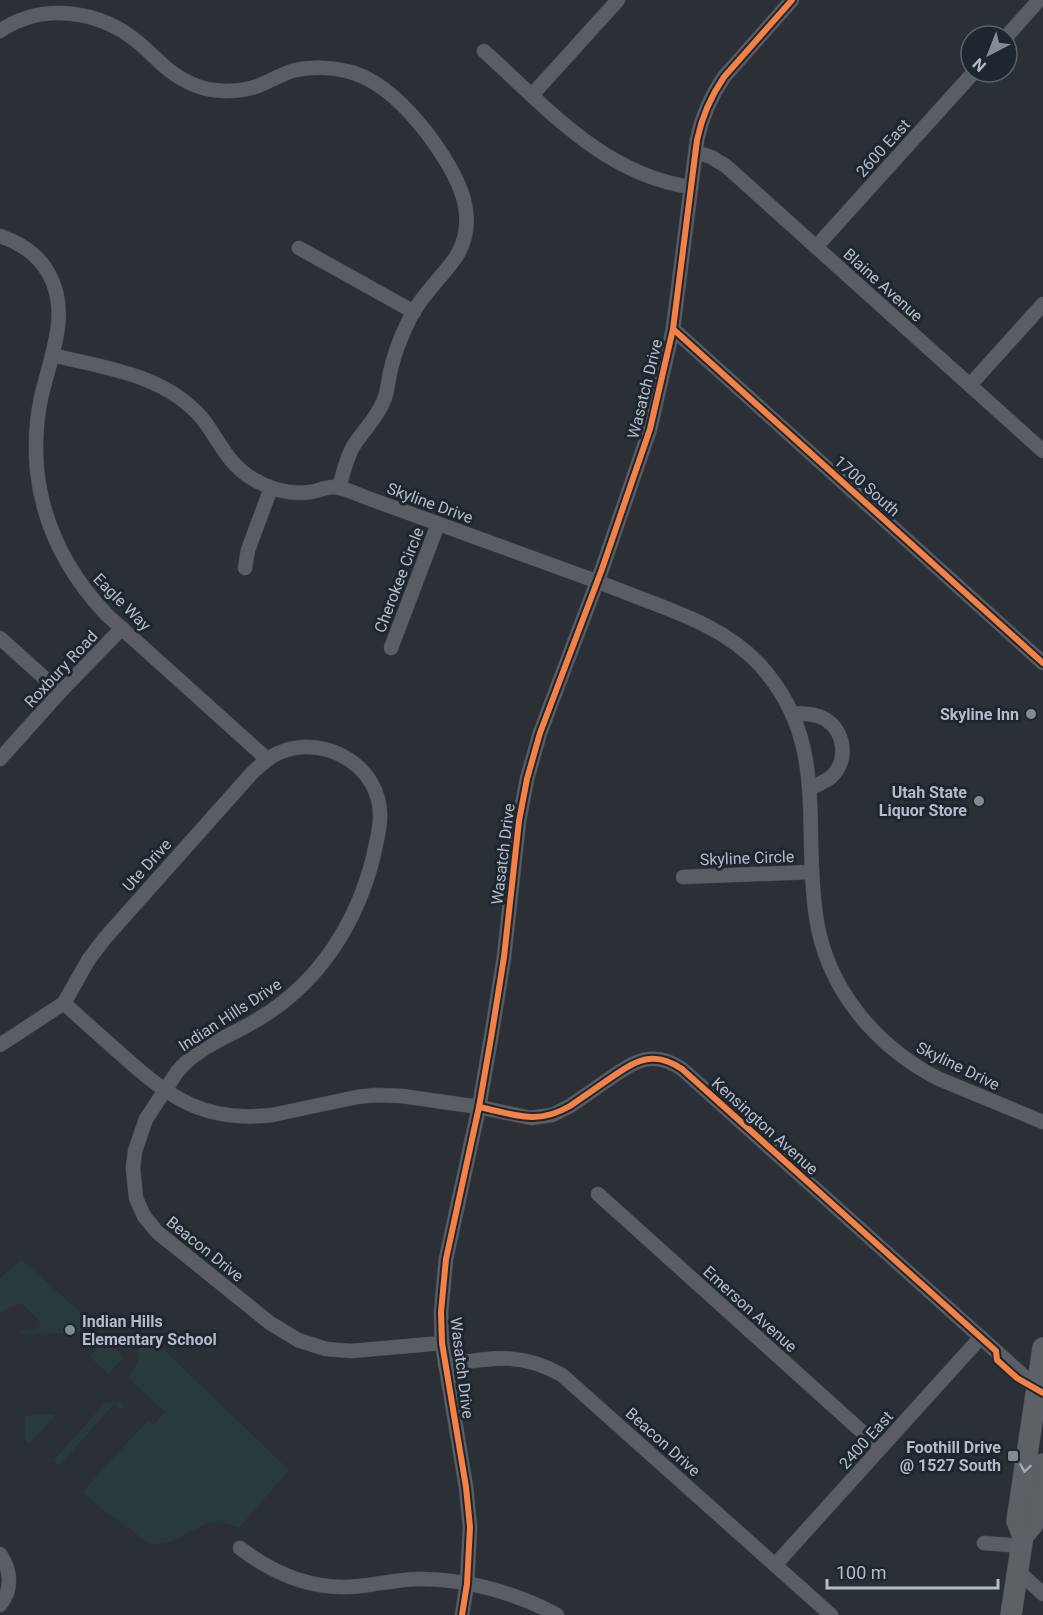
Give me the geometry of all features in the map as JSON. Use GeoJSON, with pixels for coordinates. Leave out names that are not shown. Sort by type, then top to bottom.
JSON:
{"type":"FeatureCollection","features":[{"type":"Feature","properties":{"kind":"main road"},"geometry":{"type":"LineString","coordinates":[[1011,1615],[1022,1541],[1017,1521],[1043,1348]]}},
{"type":"Feature","properties":{"kind":"main road"},"geometry":{"type":"LineString","coordinates":[[1022,1541],[1033,1524],[1043,1464]]}},
{"type":"Feature","properties":{"kind":"street"},"geometry":{"type":"LineString","coordinates":[[532,95],[618,0]]}},
{"type":"Feature","properties":{"kind":"street","name":"Wasatch Drive"},"geometry":{"type":"LineString","coordinates":[[462,1615],[470,1540],[468,1502],[445,1365],[441,1312],[446,1259],[479,1107],[504,957],[519,821],[527,779],[540,733],[598,582],[644,450],[673,329],[696,152],[704,114],[716,89],[734,65],[792,0]]}},
{"type":"Feature","properties":{"kind":"street"},"geometry":{"type":"LineString","coordinates":[[1017,24],[1039,0]]}},
{"type":"Feature","properties":{"kind":"street"},"geometry":{"type":"LineString","coordinates":[[0,31],[39,7],[92,18],[111,25],[139,43],[168,71],[210,90],[224,91],[258,86],[292,71],[319,68],[353,73],[380,86],[408,112],[441,153],[462,190],[467,223],[464,238],[457,254],[414,312],[397,349],[385,397],[375,418],[352,448],[339,488]]}},
{"type":"Feature","properties":{"kind":"street"},"geometry":{"type":"LineString","coordinates":[[483,51],[586,143],[648,177],[691,187]]}},
{"type":"Feature","properties":{"kind":"street","name":"2600 East"},"geometry":{"type":"LineString","coordinates":[[816,247],[963,84]]}},
{"type":"Feature","properties":{"kind":"street","name":"Blaine Avenue"},"geometry":{"type":"LineString","coordinates":[[696,152],[711,157],[726,166],[1043,451]]}},
{"type":"Feature","properties":{"kind":"street","name":"Eagle Way"},"geometry":{"type":"LineString","coordinates":[[0,236],[32,252],[40,260],[52,280],[59,306],[52,355],[40,399],[36,435],[37,471],[50,526],[68,565],[92,599],[267,759]]}},
{"type":"Feature","properties":{"kind":"street"},"geometry":{"type":"LineString","coordinates":[[299,248],[414,312]]}},
{"type":"Feature","properties":{"kind":"street"},"geometry":{"type":"LineString","coordinates":[[970,385],[1043,304]]}},
{"type":"Feature","properties":{"kind":"street","name":"1700 South"},"geometry":{"type":"LineString","coordinates":[[673,329],[1043,663]]}},
{"type":"Feature","properties":{"kind":"street","name":"Skyline Drive"},"geometry":{"type":"LineString","coordinates":[[52,355],[147,379],[173,392],[202,418],[236,466],[253,479],[271,488],[289,493],[339,488],[598,582],[690,617],[721,632],[749,654],[781,692],[802,740],[810,788],[812,872],[816,916],[826,955],[838,983],[859,1016],[897,1053],[923,1071],[1043,1122]]}},
{"type":"Feature","properties":{"kind":"street"},"geometry":{"type":"LineString","coordinates":[[245,568],[248,550],[271,488]]}},
{"type":"Feature","properties":{"kind":"street","name":"Cherokee Circle"},"geometry":{"type":"LineString","coordinates":[[391,648],[438,524]]}},
{"type":"Feature","properties":{"kind":"street","name":"Roxbury Road"},"geometry":{"type":"LineString","coordinates":[[0,759],[122,628]]}},
{"type":"Feature","properties":{"kind":"street"},"geometry":{"type":"LineString","coordinates":[[0,638],[60,692]]}},
{"type":"Feature","properties":{"kind":"street"},"geometry":{"type":"LineString","coordinates":[[792,713],[809,714],[826,719],[839,734],[842,743],[843,753],[836,771],[831,777],[810,788]]}},
{"type":"Feature","properties":{"kind":"street","name":"Indian Hills Drive"},"geometry":{"type":"LineString","coordinates":[[165,1091],[177,1072],[190,1058],[209,1045],[263,1017],[309,979],[330,953],[348,925],[370,871],[380,826],[380,809],[372,785],[361,769],[340,754],[315,747],[291,749],[279,752],[267,759]]}},
{"type":"Feature","properties":{"kind":"street","name":"Ute Drive"},"geometry":{"type":"LineString","coordinates":[[64,1003],[89,959],[105,938],[267,759]]}},
{"type":"Feature","properties":{"kind":"street","name":"Skyline Circle"},"geometry":{"type":"LineString","coordinates":[[683,877],[812,872]]}},
{"type":"Feature","properties":{"kind":"street"},"geometry":{"type":"LineString","coordinates":[[0,1045],[64,1003]]}},
{"type":"Feature","properties":{"kind":"street","name":"Kensington Avenue"},"geometry":{"type":"LineString","coordinates":[[64,1003],[165,1091],[204,1110],[232,1116],[272,1115],[375,1095],[402,1096],[479,1107],[520,1117],[541,1117],[561,1111],[633,1063],[649,1059],[671,1062],[682,1069],[1037,1388]]}},
{"type":"Feature","properties":{"kind":"street","name":"Beacon Drive"},"geometry":{"type":"LineString","coordinates":[[165,1091],[146,1119],[135,1151],[133,1168],[136,1198],[144,1216],[157,1232],[270,1323],[298,1340],[326,1349],[352,1351],[442,1343]]}},
{"type":"Feature","properties":{"kind":"street","name":"Emerson Avenue"},"geometry":{"type":"LineString","coordinates":[[598,1194],[880,1448]]}},
{"type":"Feature","properties":{"kind":"street","name":"2400 East"},"geometry":{"type":"LineString","coordinates":[[775,1564],[981,1337]]}},
{"type":"Feature","properties":{"kind":"street","name":"Beacon Drive"},"geometry":{"type":"LineString","coordinates":[[445,1365],[513,1358],[538,1363],[562,1375],[831,1615]]}},
{"type":"Feature","properties":{"kind":"street"},"geometry":{"type":"LineString","coordinates":[[984,1543],[1022,1541]]}},
{"type":"Feature","properties":{"kind":"street"},"geometry":{"type":"LineString","coordinates":[[240,1548],[278,1572],[322,1585],[348,1587],[421,1579],[467,1584],[517,1596],[557,1615]]}},
{"type":"Feature","properties":{"kind":"street"},"geometry":{"type":"LineString","coordinates":[[0,1554],[9,1575],[7,1594],[0,1605]]}},
{"type":"Feature","properties":{"kind":"street"},"geometry":{"type":"LineString","coordinates":[[1018,1571],[1043,1594]]}},
{"type":"Feature","properties":{"kind":"shaded area"},"geometry":{"type":"Polygon","coordinates":[[[21,1259],[90,1321],[78,1332],[20,1335],[21,1330],[38,1329],[41,1322],[21,1303],[0,1313],[0,1279],[21,1259]]]}},
{"type":"Feature","properties":{"kind":"shaded area"},"geometry":{"type":"Polygon","coordinates":[[[105,1339],[123,1357],[109,1374],[90,1357],[105,1339]]]}},
{"type":"Feature","properties":{"kind":"shaded area"},"geometry":{"type":"Polygon","coordinates":[[[155,1341],[289,1470],[239,1528],[215,1522],[174,1540],[156,1544],[147,1542],[84,1494],[84,1490],[148,1420],[154,1424],[165,1412],[129,1379],[138,1360],[138,1348],[155,1341]]]}},
{"type":"Feature","properties":{"kind":"shaded area"},"geometry":{"type":"Polygon","coordinates":[[[121,1402],[125,1406],[121,1409],[114,1404],[59,1466],[53,1461],[105,1403],[121,1402]]]}},
{"type":"Feature","properties":{"kind":"shaded area"},"geometry":{"type":"Polygon","coordinates":[[[53,1414],[55,1416],[29,1444],[25,1440],[25,1416],[53,1414]]]}},
{"type":"Feature","properties":{"kind":"cycle path"},"geometry":{"type":"LineString","coordinates":[[462,1615],[467,1584],[470,1527],[466,1487],[442,1343],[441,1312],[446,1259],[479,1107],[492,1032],[504,957],[519,821],[527,779],[540,733],[602,569],[650,429],[673,329],[697,140],[702,123],[711,99],[724,77],[792,0]]}},
{"type":"Feature","properties":{"kind":"cycle path"},"geometry":{"type":"LineString","coordinates":[[673,329],[1043,663]]}},
{"type":"Feature","properties":{"kind":"cycle path"},"geometry":{"type":"LineString","coordinates":[[479,1107],[525,1117],[546,1116],[570,1106],[636,1063],[653,1059],[672,1063],[682,1069],[996,1351],[997,1360],[1017,1378],[1043,1393]]}},
{"type":"Feature","properties":{"kind":"place","name":"Skyline Inn"},"geometry":{"type":"Point","coordinates":[1031,714]}},
{"type":"Feature","properties":{"kind":"place","name":"Utah State Liquor Store"},"geometry":{"type":"Point","coordinates":[979,801]}},
{"type":"Feature","properties":{"kind":"place","name":"Indian Hills Elementary School"},"geometry":{"type":"Point","coordinates":[70,1330]}},
{"type":"Feature","properties":{"kind":"place","name":"Foothill Drive @ 1527 South"},"geometry":{"type":"Point","coordinates":[1013,1456]}}]}
